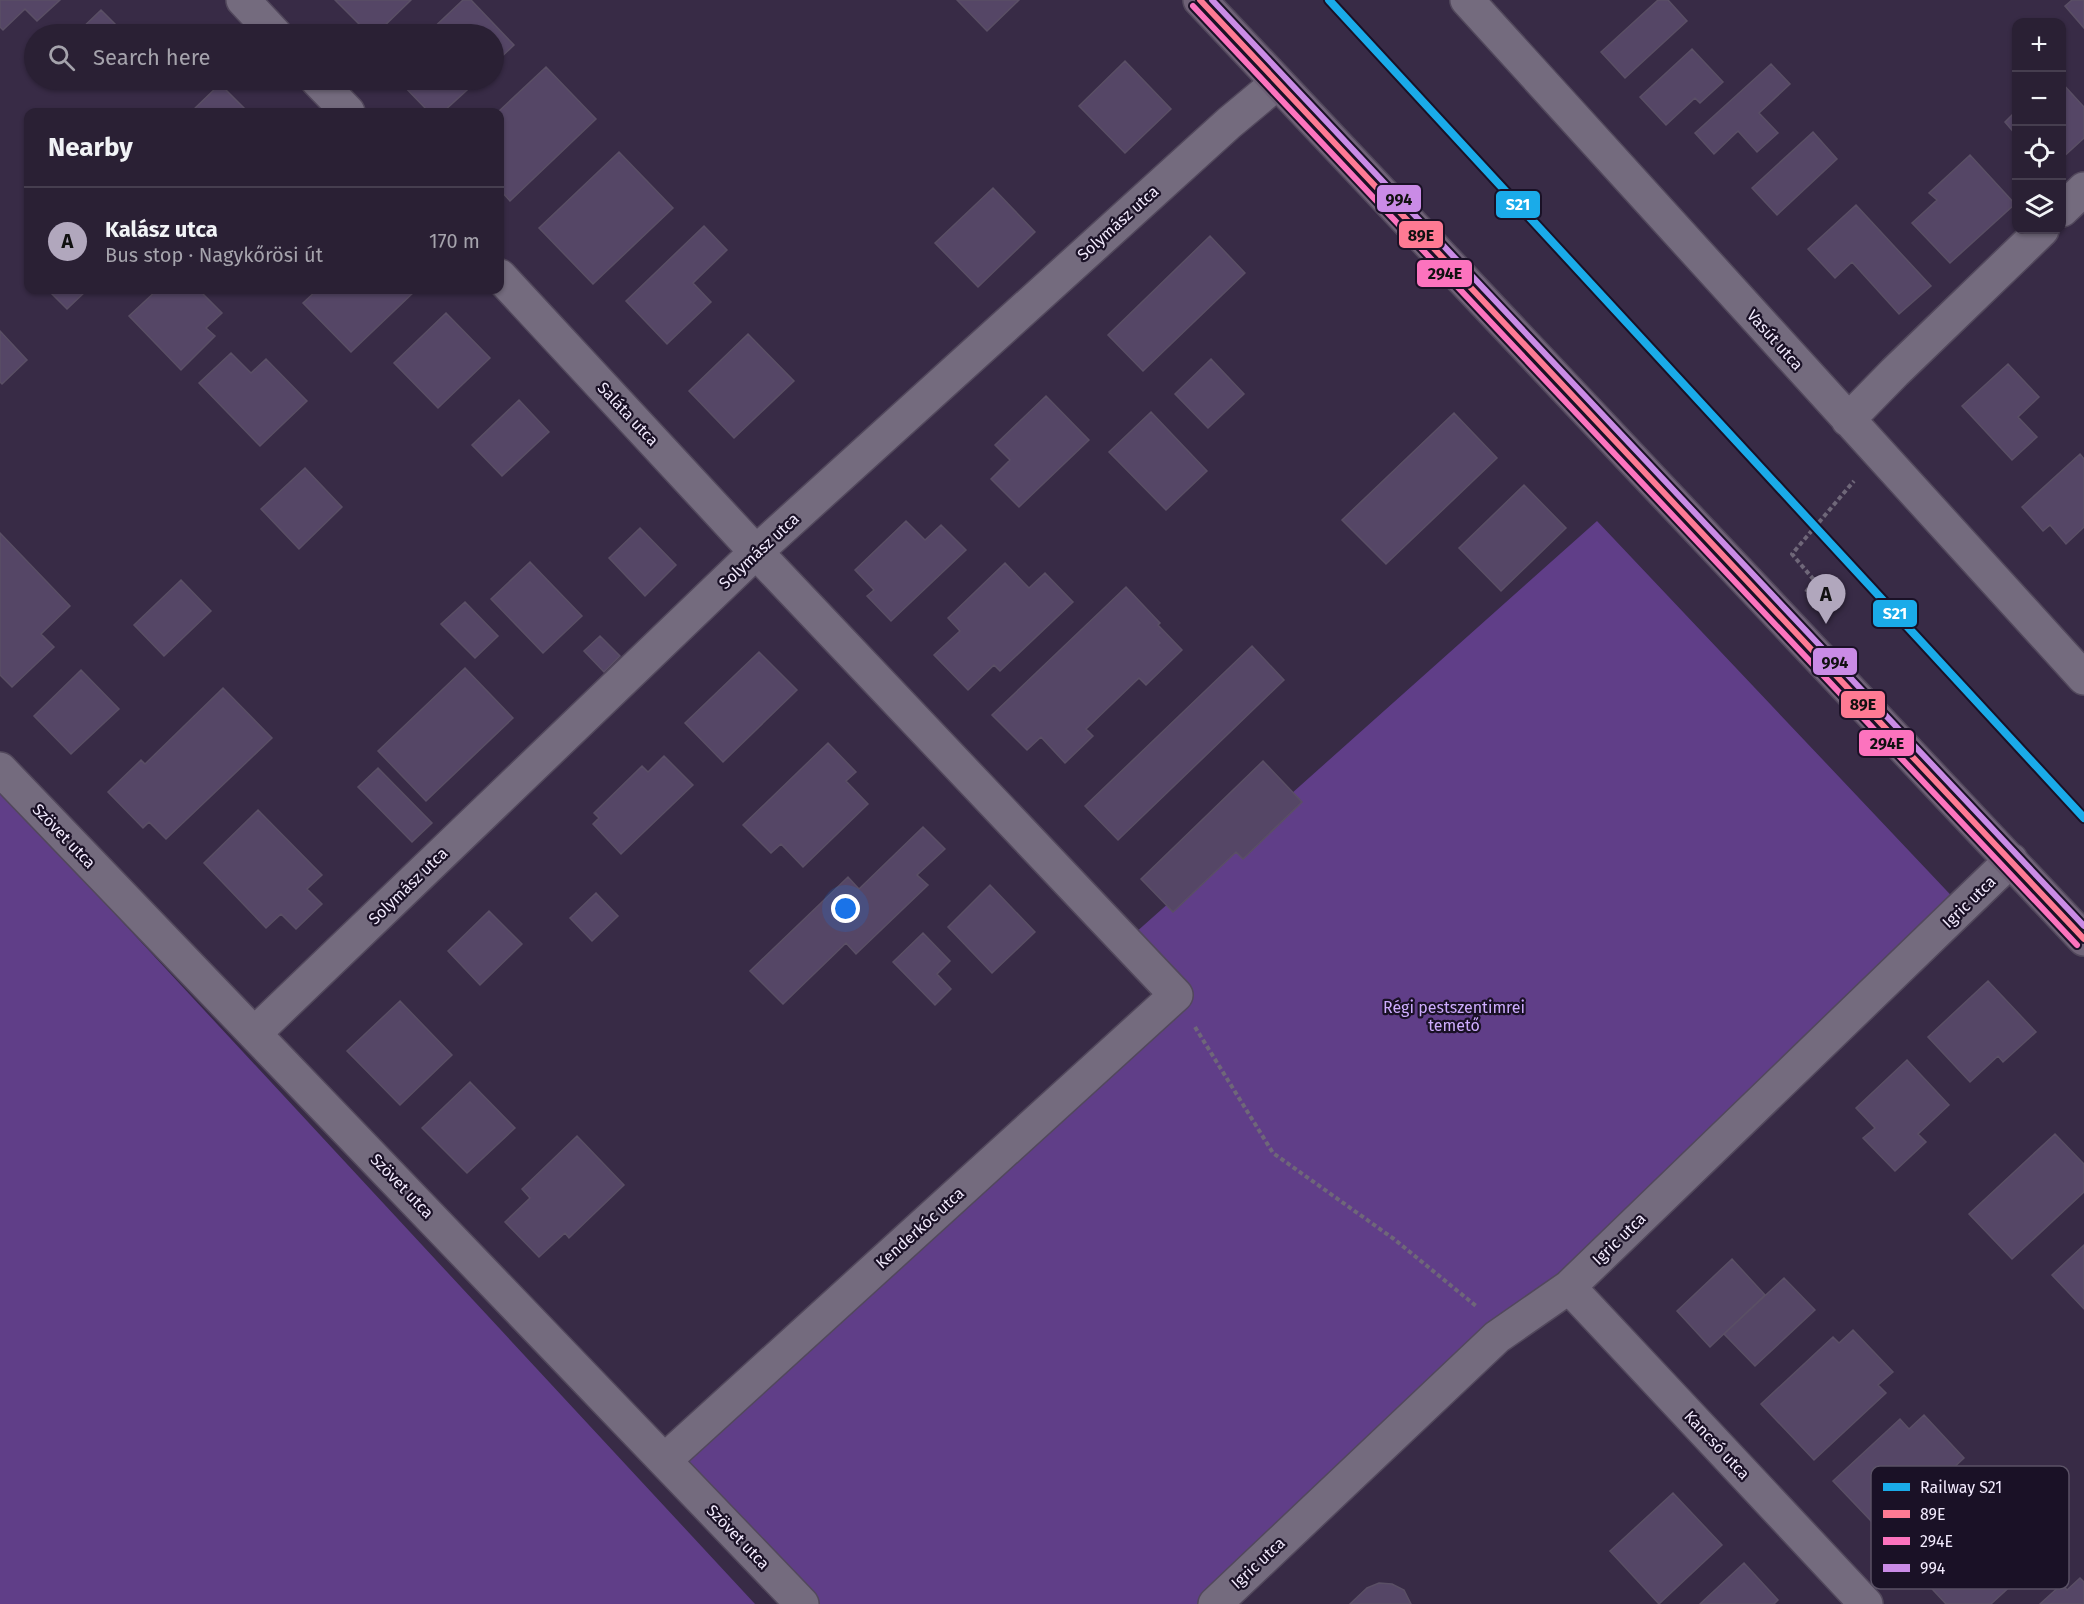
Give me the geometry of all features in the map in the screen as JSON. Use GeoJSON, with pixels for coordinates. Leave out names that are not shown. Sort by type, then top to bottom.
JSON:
{"type":"FeatureCollection","features":[{"type":"Feature","properties":{"kind":"main road"},"geometry":{"type":"LineString","coordinates":[[1200,0],[2084,939]]}},
{"type":"Feature","properties":{"kind":"street"},"geometry":{"type":"LineString","coordinates":[[243,0],[266,24]]}},
{"type":"Feature","properties":{"kind":"street","name":"Vasút utca"},"geometry":{"type":"LineString","coordinates":[[1467,0],[2084,678]]}},
{"type":"Feature","properties":{"kind":"street","name":"Solymász utca"},"geometry":{"type":"LineString","coordinates":[[255,1033],[756,552],[1229,123],[1277,83]]}},
{"type":"Feature","properties":{"kind":"street"},"geometry":{"type":"LineString","coordinates":[[327,90],[344,108]]}},
{"type":"Feature","properties":{"kind":"street"},"geometry":{"type":"LineString","coordinates":[[2066,205],[2084,189]]}},
{"type":"Feature","properties":{"kind":"street"},"geometry":{"type":"LineString","coordinates":[[1848,420],[2038,234]]}},
{"type":"Feature","properties":{"kind":"street","name":"Saláta utca"},"geometry":{"type":"LineString","coordinates":[[504,280],[756,552],[1176,995]]}},
{"type":"Feature","properties":{"kind":"street","name":"Szövet utca"},"geometry":{"type":"LineString","coordinates":[[0,769],[802,1604]]}},
{"type":"Feature","properties":{"kind":"street","name":"Igric utca"},"geometry":{"type":"LineString","coordinates":[[1215,1604],[1497,1336],[1569,1287],[2011,860]]}},
{"type":"Feature","properties":{"kind":"street","name":"Kenderkóc utca"},"geometry":{"type":"LineString","coordinates":[[665,1460],[1176,995]]}},
{"type":"Feature","properties":{"kind":"street","name":"Kancsó utca"},"geometry":{"type":"LineString","coordinates":[[1569,1287],[1866,1604]]}},
{"type":"Feature","properties":{"kind":"path"},"geometry":{"type":"LineString","coordinates":[[1770,607],[1787,585],[1801,598],[1814,580],[1792,554],[1877,452]]}},
{"type":"Feature","properties":{"kind":"path"},"geometry":{"type":"LineString","coordinates":[[1176,995],[1273,1153],[1394,1239],[1474,1302],[1497,1336]]}},
{"type":"Feature","properties":{"kind":"green space","name":"Régi pestszentimrei temető"},"geometry":{"type":"Polygon","coordinates":[[[1597,521],[1963,908],[1215,1604],[802,1604],[665,1460],[1176,996],[1125,942],[1597,521]]]}},
{"type":"Feature","properties":{"kind":"green space"},"geometry":{"type":"Polygon","coordinates":[[[0,790],[755,1604],[0,1604],[0,790]]]}},
{"type":"Feature","properties":{"kind":"building"},"geometry":{"type":"Polygon","coordinates":[[[0,0],[60,0],[37,21],[25,9],[3,30],[0,27],[0,0]]]}},
{"type":"Feature","properties":{"kind":"building"},"geometry":{"type":"Polygon","coordinates":[[[335,0],[411,0],[386,24],[359,24],[335,0]]]}},
{"type":"Feature","properties":{"kind":"building"},"geometry":{"type":"Polygon","coordinates":[[[463,0],[471,0],[494,24],[438,24],[463,0]]]}},
{"type":"Feature","properties":{"kind":"building"},"geometry":{"type":"Polygon","coordinates":[[[957,0],[1019,0],[987,31],[957,0]]]}},
{"type":"Feature","properties":{"kind":"building"},"geometry":{"type":"Polygon","coordinates":[[[1658,0],[1668,0],[1687,21],[1625,78],[1601,52],[1658,0]]]}},
{"type":"Feature","properties":{"kind":"building"},"geometry":{"type":"Polygon","coordinates":[[[2072,0],[2084,0],[2084,28],[2065,6],[2072,0]]]}},
{"type":"Feature","properties":{"kind":"building"},"geometry":{"type":"Polygon","coordinates":[[[101,10],[115,24],[86,24],[101,10]]]}},
{"type":"Feature","properties":{"kind":"building"},"geometry":{"type":"Polygon","coordinates":[[[504,35],[514,45],[504,54],[504,35]]]}},
{"type":"Feature","properties":{"kind":"building"},"geometry":{"type":"Polygon","coordinates":[[[1692,49],[1723,82],[1700,103],[1695,98],[1666,125],[1640,97],[1692,49]]]}},
{"type":"Feature","properties":{"kind":"building"},"geometry":{"type":"Polygon","coordinates":[[[1125,61],[1171,109],[1125,153],[1079,106],[1125,61]]]}},
{"type":"Feature","properties":{"kind":"building"},"geometry":{"type":"Polygon","coordinates":[[[1771,64],[1790,84],[1759,113],[1778,133],[1757,152],[1738,131],[1714,154],[1695,133],[1771,64]]]}},
{"type":"Feature","properties":{"kind":"building"},"geometry":{"type":"Polygon","coordinates":[[[546,67],[596,119],[510,201],[504,194],[502,108],[546,67]]]}},
{"type":"Feature","properties":{"kind":"building"},"geometry":{"type":"Polygon","coordinates":[[[2066,87],[2084,107],[2084,138],[2066,154],[2066,87]]]}},
{"type":"Feature","properties":{"kind":"building"},"geometry":{"type":"Polygon","coordinates":[[[214,90],[226,90],[244,108],[195,108],[214,90]]]}},
{"type":"Feature","properties":{"kind":"building"},"geometry":{"type":"Polygon","coordinates":[[[408,90],[467,90],[447,108],[425,108],[408,90]]]}},
{"type":"Feature","properties":{"kind":"building"},"geometry":{"type":"Polygon","coordinates":[[[2012,115],[2012,130],[2005,122],[2012,115]]]}},
{"type":"Feature","properties":{"kind":"building"},"geometry":{"type":"Polygon","coordinates":[[[1813,132],[1837,159],[1777,215],[1752,188],[1813,132]]]}},
{"type":"Feature","properties":{"kind":"building"},"geometry":{"type":"Polygon","coordinates":[[[619,152],[673,208],[593,284],[539,228],[619,152]]]}},
{"type":"Feature","properties":{"kind":"building"},"geometry":{"type":"Polygon","coordinates":[[[1970,155],[2012,201],[2012,207],[1950,263],[1912,223],[1937,200],[1929,193],[1970,155]]]}},
{"type":"Feature","properties":{"kind":"building"},"geometry":{"type":"Polygon","coordinates":[[[993,188],[1035,232],[978,287],[935,243],[993,188]]]}},
{"type":"Feature","properties":{"kind":"building"},"geometry":{"type":"Polygon","coordinates":[[[1856,205],[1931,286],[1899,314],[1852,262],[1835,278],[1808,249],[1856,205]]]}},
{"type":"Feature","properties":{"kind":"building"},"geometry":{"type":"Polygon","coordinates":[[[704,226],[727,250],[693,283],[711,302],[667,344],[626,301],[704,226]]]}},
{"type":"Feature","properties":{"kind":"building"},"geometry":{"type":"Polygon","coordinates":[[[1210,236],[1245,273],[1143,371],[1108,335],[1210,236]]]}},
{"type":"Feature","properties":{"kind":"building"},"geometry":{"type":"Polygon","coordinates":[[[52,294],[83,294],[67,309],[52,294]]]}},
{"type":"Feature","properties":{"kind":"building"},"geometry":{"type":"Polygon","coordinates":[[[153,294],[203,294],[222,313],[206,328],[215,336],[181,370],[129,316],[153,294]]]}},
{"type":"Feature","properties":{"kind":"building"},"geometry":{"type":"Polygon","coordinates":[[[313,294],[412,294],[351,352],[303,303],[313,294]]]}},
{"type":"Feature","properties":{"kind":"building"},"geometry":{"type":"Polygon","coordinates":[[[446,313],[490,358],[438,408],[394,363],[446,313]]]}},
{"type":"Feature","properties":{"kind":"building"},"geometry":{"type":"Polygon","coordinates":[[[0,331],[27,360],[2,384],[0,382],[0,331]]]}},
{"type":"Feature","properties":{"kind":"building"},"geometry":{"type":"Polygon","coordinates":[[[748,334],[794,381],[734,438],[689,391],[748,334]]]}},
{"type":"Feature","properties":{"kind":"building"},"geometry":{"type":"Polygon","coordinates":[[[231,353],[251,373],[266,359],[307,401],[260,446],[199,383],[231,353]]]}},
{"type":"Feature","properties":{"kind":"building"},"geometry":{"type":"Polygon","coordinates":[[[1211,359],[1244,394],[1208,428],[1175,394],[1211,359]]]}},
{"type":"Feature","properties":{"kind":"building"},"geometry":{"type":"Polygon","coordinates":[[[2008,364],[2039,397],[2018,417],[2037,437],[2012,460],[1962,406],[2008,364]]]}},
{"type":"Feature","properties":{"kind":"building"},"geometry":{"type":"Polygon","coordinates":[[[1046,396],[1089,440],[1019,507],[991,479],[1010,460],[995,445],[1046,396]]]}},
{"type":"Feature","properties":{"kind":"building"},"geometry":{"type":"Polygon","coordinates":[[[519,400],[549,432],[502,476],[472,445],[519,400]]]}},
{"type":"Feature","properties":{"kind":"building"},"geometry":{"type":"Polygon","coordinates":[[[1151,412],[1207,471],[1166,510],[1109,452],[1151,412]]]}},
{"type":"Feature","properties":{"kind":"building"},"geometry":{"type":"Polygon","coordinates":[[[1454,413],[1497,458],[1386,564],[1342,520],[1454,413]]]}},
{"type":"Feature","properties":{"kind":"building"},"geometry":{"type":"Polygon","coordinates":[[[2080,454],[2084,459],[2084,527],[2066,544],[2050,525],[2043,531],[2022,507],[2080,454]]]}},
{"type":"Feature","properties":{"kind":"building"},"geometry":{"type":"Polygon","coordinates":[[[305,468],[342,507],[299,549],[261,509],[305,468]]]}},
{"type":"Feature","properties":{"kind":"building"},"geometry":{"type":"Polygon","coordinates":[[[1524,485],[1566,528],[1501,591],[1459,548],[1524,485]]]}},
{"type":"Feature","properties":{"kind":"building"},"geometry":{"type":"Polygon","coordinates":[[[906,521],[925,540],[941,525],[966,550],[891,621],[867,596],[874,590],[855,570],[906,521]]]}},
{"type":"Feature","properties":{"kind":"building"},"geometry":{"type":"Polygon","coordinates":[[[640,528],[676,565],[645,596],[609,558],[640,528]]]}},
{"type":"Feature","properties":{"kind":"building"},"geometry":{"type":"Polygon","coordinates":[[[0,533],[70,606],[41,634],[54,647],[12,687],[0,675],[0,533]]]}},
{"type":"Feature","properties":{"kind":"building"},"geometry":{"type":"Polygon","coordinates":[[[530,562],[582,616],[543,653],[491,599],[530,562]]]}},
{"type":"Feature","properties":{"kind":"building"},"geometry":{"type":"Polygon","coordinates":[[[1005,563],[1029,588],[1045,573],[1073,602],[1000,671],[994,665],[968,690],[934,655],[960,631],[948,618],[1005,563]]]}},
{"type":"Feature","properties":{"kind":"building"},"geometry":{"type":"Polygon","coordinates":[[[181,580],[211,611],[164,656],[134,625],[181,580]]]}},
{"type":"Feature","properties":{"kind":"building"},"geometry":{"type":"Polygon","coordinates":[[[1126,587],[1182,650],[1146,685],[1139,678],[1086,729],[1093,736],[1065,763],[1041,737],[1027,750],[992,715],[1126,587]]]}},
{"type":"Feature","properties":{"kind":"building"},"geometry":{"type":"Polygon","coordinates":[[[465,602],[498,636],[475,658],[441,624],[465,602]]]}},
{"type":"Feature","properties":{"kind":"building"},"geometry":{"type":"Polygon","coordinates":[[[600,636],[620,656],[604,672],[584,651],[600,636]]]}},
{"type":"Feature","properties":{"kind":"building"},"geometry":{"type":"Polygon","coordinates":[[[1252,646],[1284,680],[1118,840],[1085,806],[1252,646]]]}},
{"type":"Feature","properties":{"kind":"building"},"geometry":{"type":"Polygon","coordinates":[[[759,652],[797,690],[723,762],[685,723],[759,652]]]}},
{"type":"Feature","properties":{"kind":"building"},"geometry":{"type":"Polygon","coordinates":[[[465,668],[513,718],[426,801],[378,751],[465,668]]]}},
{"type":"Feature","properties":{"kind":"building"},"geometry":{"type":"Polygon","coordinates":[[[81,670],[119,709],[71,754],[34,716],[81,670]]]}},
{"type":"Feature","properties":{"kind":"building"},"geometry":{"type":"Polygon","coordinates":[[[223,688],[272,738],[166,839],[149,822],[143,828],[108,792],[141,760],[145,764],[223,688]]]}},
{"type":"Feature","properties":{"kind":"building"},"geometry":{"type":"Polygon","coordinates":[[[828,743],[856,772],[846,781],[868,804],[803,867],[781,844],[771,853],[743,825],[828,743]]]}},
{"type":"Feature","properties":{"kind":"building"},"geometry":{"type":"Polygon","coordinates":[[[664,756],[693,785],[621,854],[593,824],[599,818],[594,813],[642,766],[648,772],[664,756]]]}},
{"type":"Feature","properties":{"kind":"building"},"geometry":{"type":"Polygon","coordinates":[[[1263,761],[1302,802],[1243,859],[1236,852],[1173,912],[1141,879],[1263,761]]]}},
{"type":"Feature","properties":{"kind":"building"},"geometry":{"type":"Polygon","coordinates":[[[378,768],[432,823],[412,842],[358,787],[378,768]]]}},
{"type":"Feature","properties":{"kind":"building"},"geometry":{"type":"Polygon","coordinates":[[[258,810],[322,875],[307,889],[322,904],[296,929],[281,914],[266,928],[204,863],[258,810]]]}},
{"type":"Feature","properties":{"kind":"building"},"geometry":{"type":"Polygon","coordinates":[[[923,827],[945,849],[917,875],[928,885],[856,954],[846,943],[783,1004],[750,971],[848,877],[859,889],[923,827]]]}},
{"type":"Feature","properties":{"kind":"building"},"geometry":{"type":"Polygon","coordinates":[[[990,885],[1035,932],[992,973],[948,927],[990,885]]]}},
{"type":"Feature","properties":{"kind":"building"},"geometry":{"type":"Polygon","coordinates":[[[596,893],[618,916],[592,941],[570,918],[596,893]]]}},
{"type":"Feature","properties":{"kind":"building"},"geometry":{"type":"Polygon","coordinates":[[[489,911],[522,944],[480,985],[448,951],[489,911]]]}},
{"type":"Feature","properties":{"kind":"building"},"geometry":{"type":"Polygon","coordinates":[[[923,933],[950,961],[937,974],[951,989],[935,1005],[893,962],[923,933]]]}},
{"type":"Feature","properties":{"kind":"building"},"geometry":{"type":"Polygon","coordinates":[[[1988,981],[2036,1032],[2003,1062],[1998,1056],[1970,1082],[1928,1037],[1988,981]]]}},
{"type":"Feature","properties":{"kind":"building"},"geometry":{"type":"Polygon","coordinates":[[[400,1001],[452,1055],[400,1105],[347,1051],[400,1001]]]}},
{"type":"Feature","properties":{"kind":"building"},"geometry":{"type":"Polygon","coordinates":[[[1907,1060],[1949,1105],[1918,1134],[1926,1142],[1895,1171],[1863,1138],[1875,1128],[1856,1108],[1907,1060]]]}},
{"type":"Feature","properties":{"kind":"building"},"geometry":{"type":"Polygon","coordinates":[[[470,1082],[515,1128],[467,1173],[422,1128],[470,1082]]]}},
{"type":"Feature","properties":{"kind":"building"},"geometry":{"type":"Polygon","coordinates":[[[2055,1134],[2084,1164],[2084,1192],[2012,1259],[1969,1214],[2055,1134]]]}},
{"type":"Feature","properties":{"kind":"building"},"geometry":{"type":"Polygon","coordinates":[[[577,1136],[624,1185],[569,1238],[565,1233],[539,1257],[505,1222],[530,1198],[522,1189],[577,1136]]]}},
{"type":"Feature","properties":{"kind":"building"},"geometry":{"type":"Polygon","coordinates":[[[2084,1245],[2084,1309],[2052,1275],[2084,1245]]]}},
{"type":"Feature","properties":{"kind":"building"},"geometry":{"type":"Polygon","coordinates":[[[1732,1259],[1765,1295],[1710,1347],[1677,1311],[1732,1259]]]}},
{"type":"Feature","properties":{"kind":"building"},"geometry":{"type":"Polygon","coordinates":[[[1784,1278],[1815,1310],[1755,1366],[1724,1334],[1784,1278]]]}},
{"type":"Feature","properties":{"kind":"building"},"geometry":{"type":"Polygon","coordinates":[[[1853,1330],[1893,1372],[1878,1385],[1886,1393],[1814,1460],[1761,1404],[1833,1337],[1839,1343],[1853,1330]]]}},
{"type":"Feature","properties":{"kind":"building"},"geometry":{"type":"Polygon","coordinates":[[[1924,1415],[1964,1458],[1955,1466],[1871,1466],[1871,1521],[1833,1481],[1900,1419],[1909,1429],[1924,1415]]]}},
{"type":"Feature","properties":{"kind":"building"},"geometry":{"type":"Polygon","coordinates":[[[1673,1493],[1722,1545],[1659,1604],[1610,1551],[1673,1493]]]}},
{"type":"Feature","properties":{"kind":"building"},"geometry":{"type":"Polygon","coordinates":[[[1744,1563],[1778,1600],[1774,1604],[1700,1604],[1744,1563]]]}},
{"type":"Feature","properties":{"kind":"building"},"geometry":{"type":"Polygon","coordinates":[[[2080,1578],[2084,1582],[2084,1604],[2040,1604],[2056,1589],[2069,1588],[2080,1578]]]}},
{"type":"Feature","properties":{"kind":"building"},"geometry":{"type":"Polygon","coordinates":[[[1379,1583],[1392,1584],[1404,1590],[1411,1604],[1350,1604],[1367,1588],[1379,1583]]]}},
{"type":"Feature","properties":{"kind":"building"},"geometry":{"type":"Polygon","coordinates":[[[1932,1589],[2007,1589],[1991,1604],[1946,1604],[1932,1589]]]}},
{"type":"Feature","properties":{"kind":"rail line","name":"S21"},"geometry":{"type":"LineString","coordinates":[[1329,0],[2084,818]]}},
{"type":"Feature","properties":{"kind":"transit line","name":"89E"},"geometry":{"type":"LineString","coordinates":[[1200,0],[2084,939]]}},
{"type":"Feature","properties":{"kind":"transit line","name":"994"},"geometry":{"type":"LineString","coordinates":[[1212,0],[2084,926]]}},
{"type":"Feature","properties":{"kind":"transit line","name":"294E"},"geometry":{"type":"LineString","coordinates":[[1193,6],[2077,945]]}},
{"type":"Feature","properties":{"kind":"place","name":"Kalász utca"},"geometry":{"type":"Point","coordinates":[1826,624]}}]}
